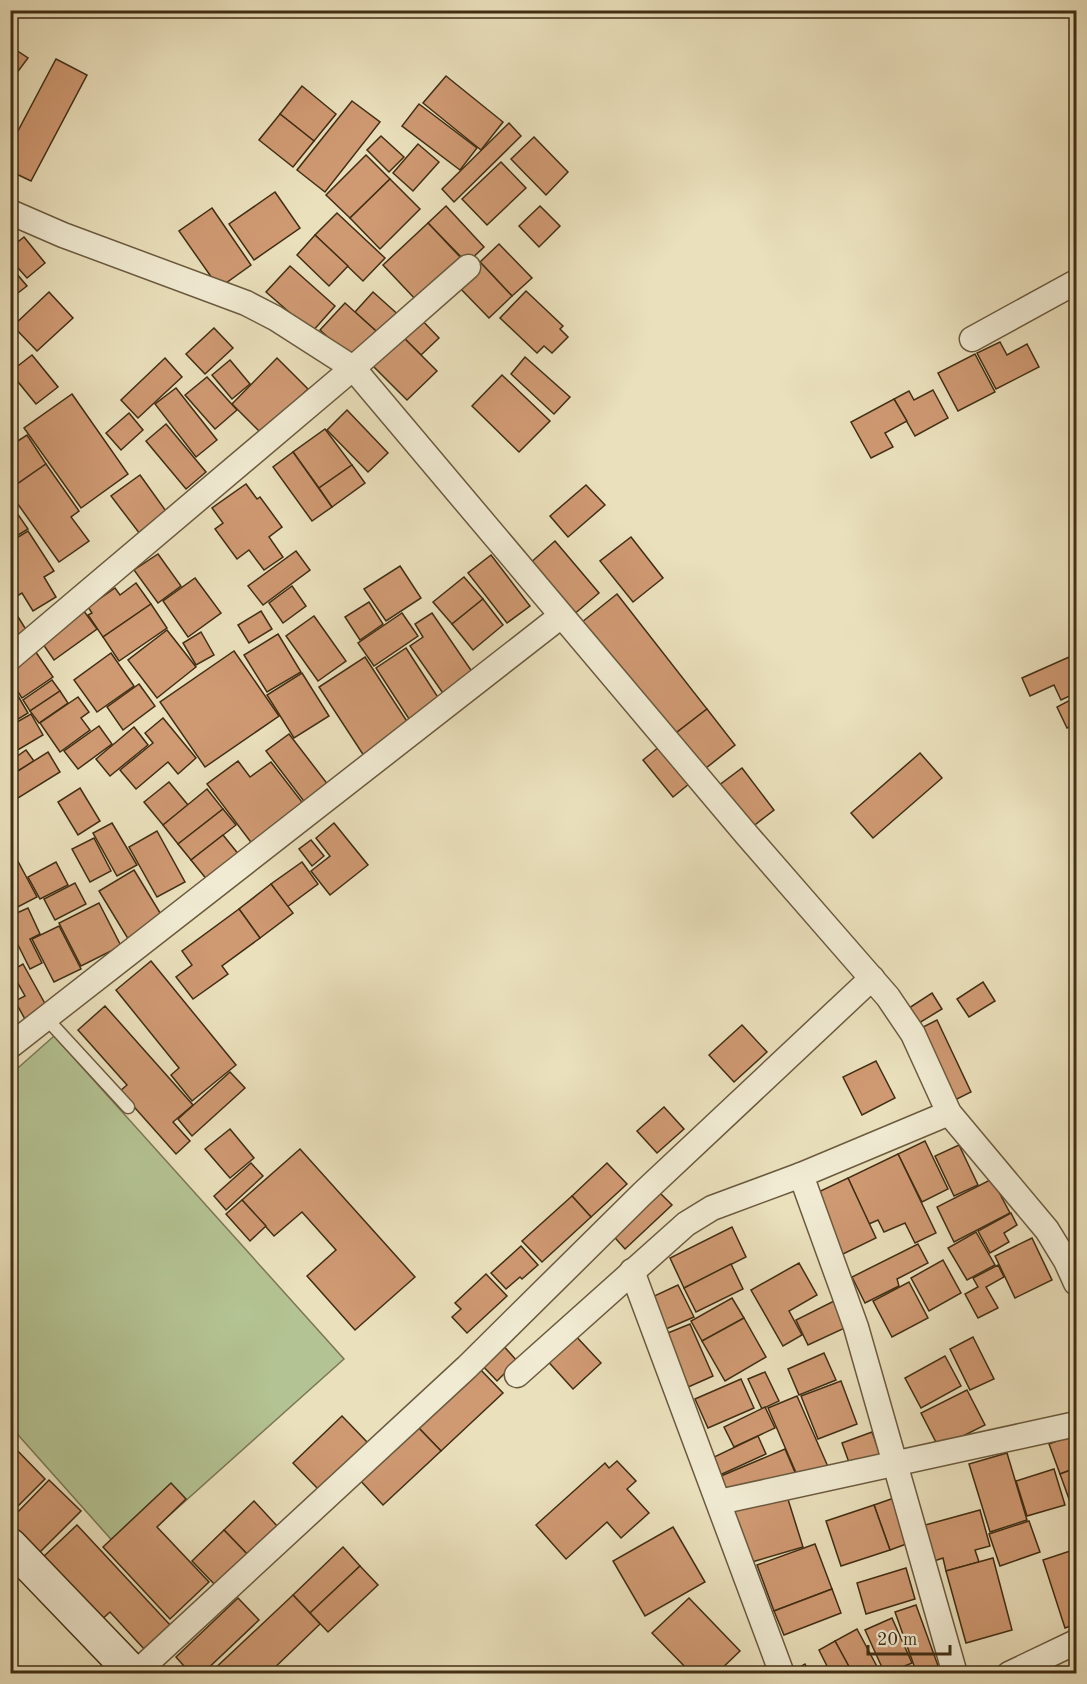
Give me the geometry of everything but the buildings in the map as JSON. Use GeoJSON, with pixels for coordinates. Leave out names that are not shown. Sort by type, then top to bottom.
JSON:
{"type":"FeatureCollection","features":[{"type":"Feature","properties":{"kind":"main road"},"geometry":{"type":"LineString","coordinates":[[10,1545],[134,1674]]}},
{"type":"Feature","properties":{"kind":"street"},"geometry":{"type":"LineString","coordinates":[[10,212],[246,303],[275,318],[353,368],[746,834],[872,978],[913,1034],[949,1113],[1047,1230],[1077,1283]]}},
{"type":"Feature","properties":{"kind":"street"},"geometry":{"type":"LineString","coordinates":[[10,658],[353,368],[468,267]]}},
{"type":"Feature","properties":{"kind":"street"},"geometry":{"type":"LineString","coordinates":[[972,339],[1077,282]]}},
{"type":"Feature","properties":{"kind":"street"},"geometry":{"type":"LineString","coordinates":[[10,1046],[561,616]]}},
{"type":"Feature","properties":{"kind":"street"},"geometry":{"type":"LineString","coordinates":[[134,1674],[467,1367],[643,1193],[872,978]]}},
{"type":"Feature","properties":{"kind":"street"},"geometry":{"type":"LineString","coordinates":[[517,1375],[686,1224],[712,1208],[801,1175],[949,1113]]}},
{"type":"Feature","properties":{"kind":"street"},"geometry":{"type":"LineString","coordinates":[[801,1175],[856,1327],[893,1464],[955,1674]]}},
{"type":"Feature","properties":{"kind":"street"},"geometry":{"type":"LineString","coordinates":[[632,1271],[782,1674]]}},
{"type":"Feature","properties":{"kind":"street"},"geometry":{"type":"LineString","coordinates":[[719,1502],[1077,1424]]}},
{"type":"Feature","properties":{"kind":"street"},"geometry":{"type":"LineString","coordinates":[[1009,1674],[1077,1642]]}},
{"type":"Feature","properties":{"kind":"lane"},"geometry":{"type":"LineString","coordinates":[[46,1018],[128,1107]]}},
{"type":"Feature","properties":{"kind":"green space"},"geometry":{"type":"Polygon","coordinates":[[[54,1036],[344,1359],[125,1555],[11,1427],[10,1075],[54,1036]]]}}]}
